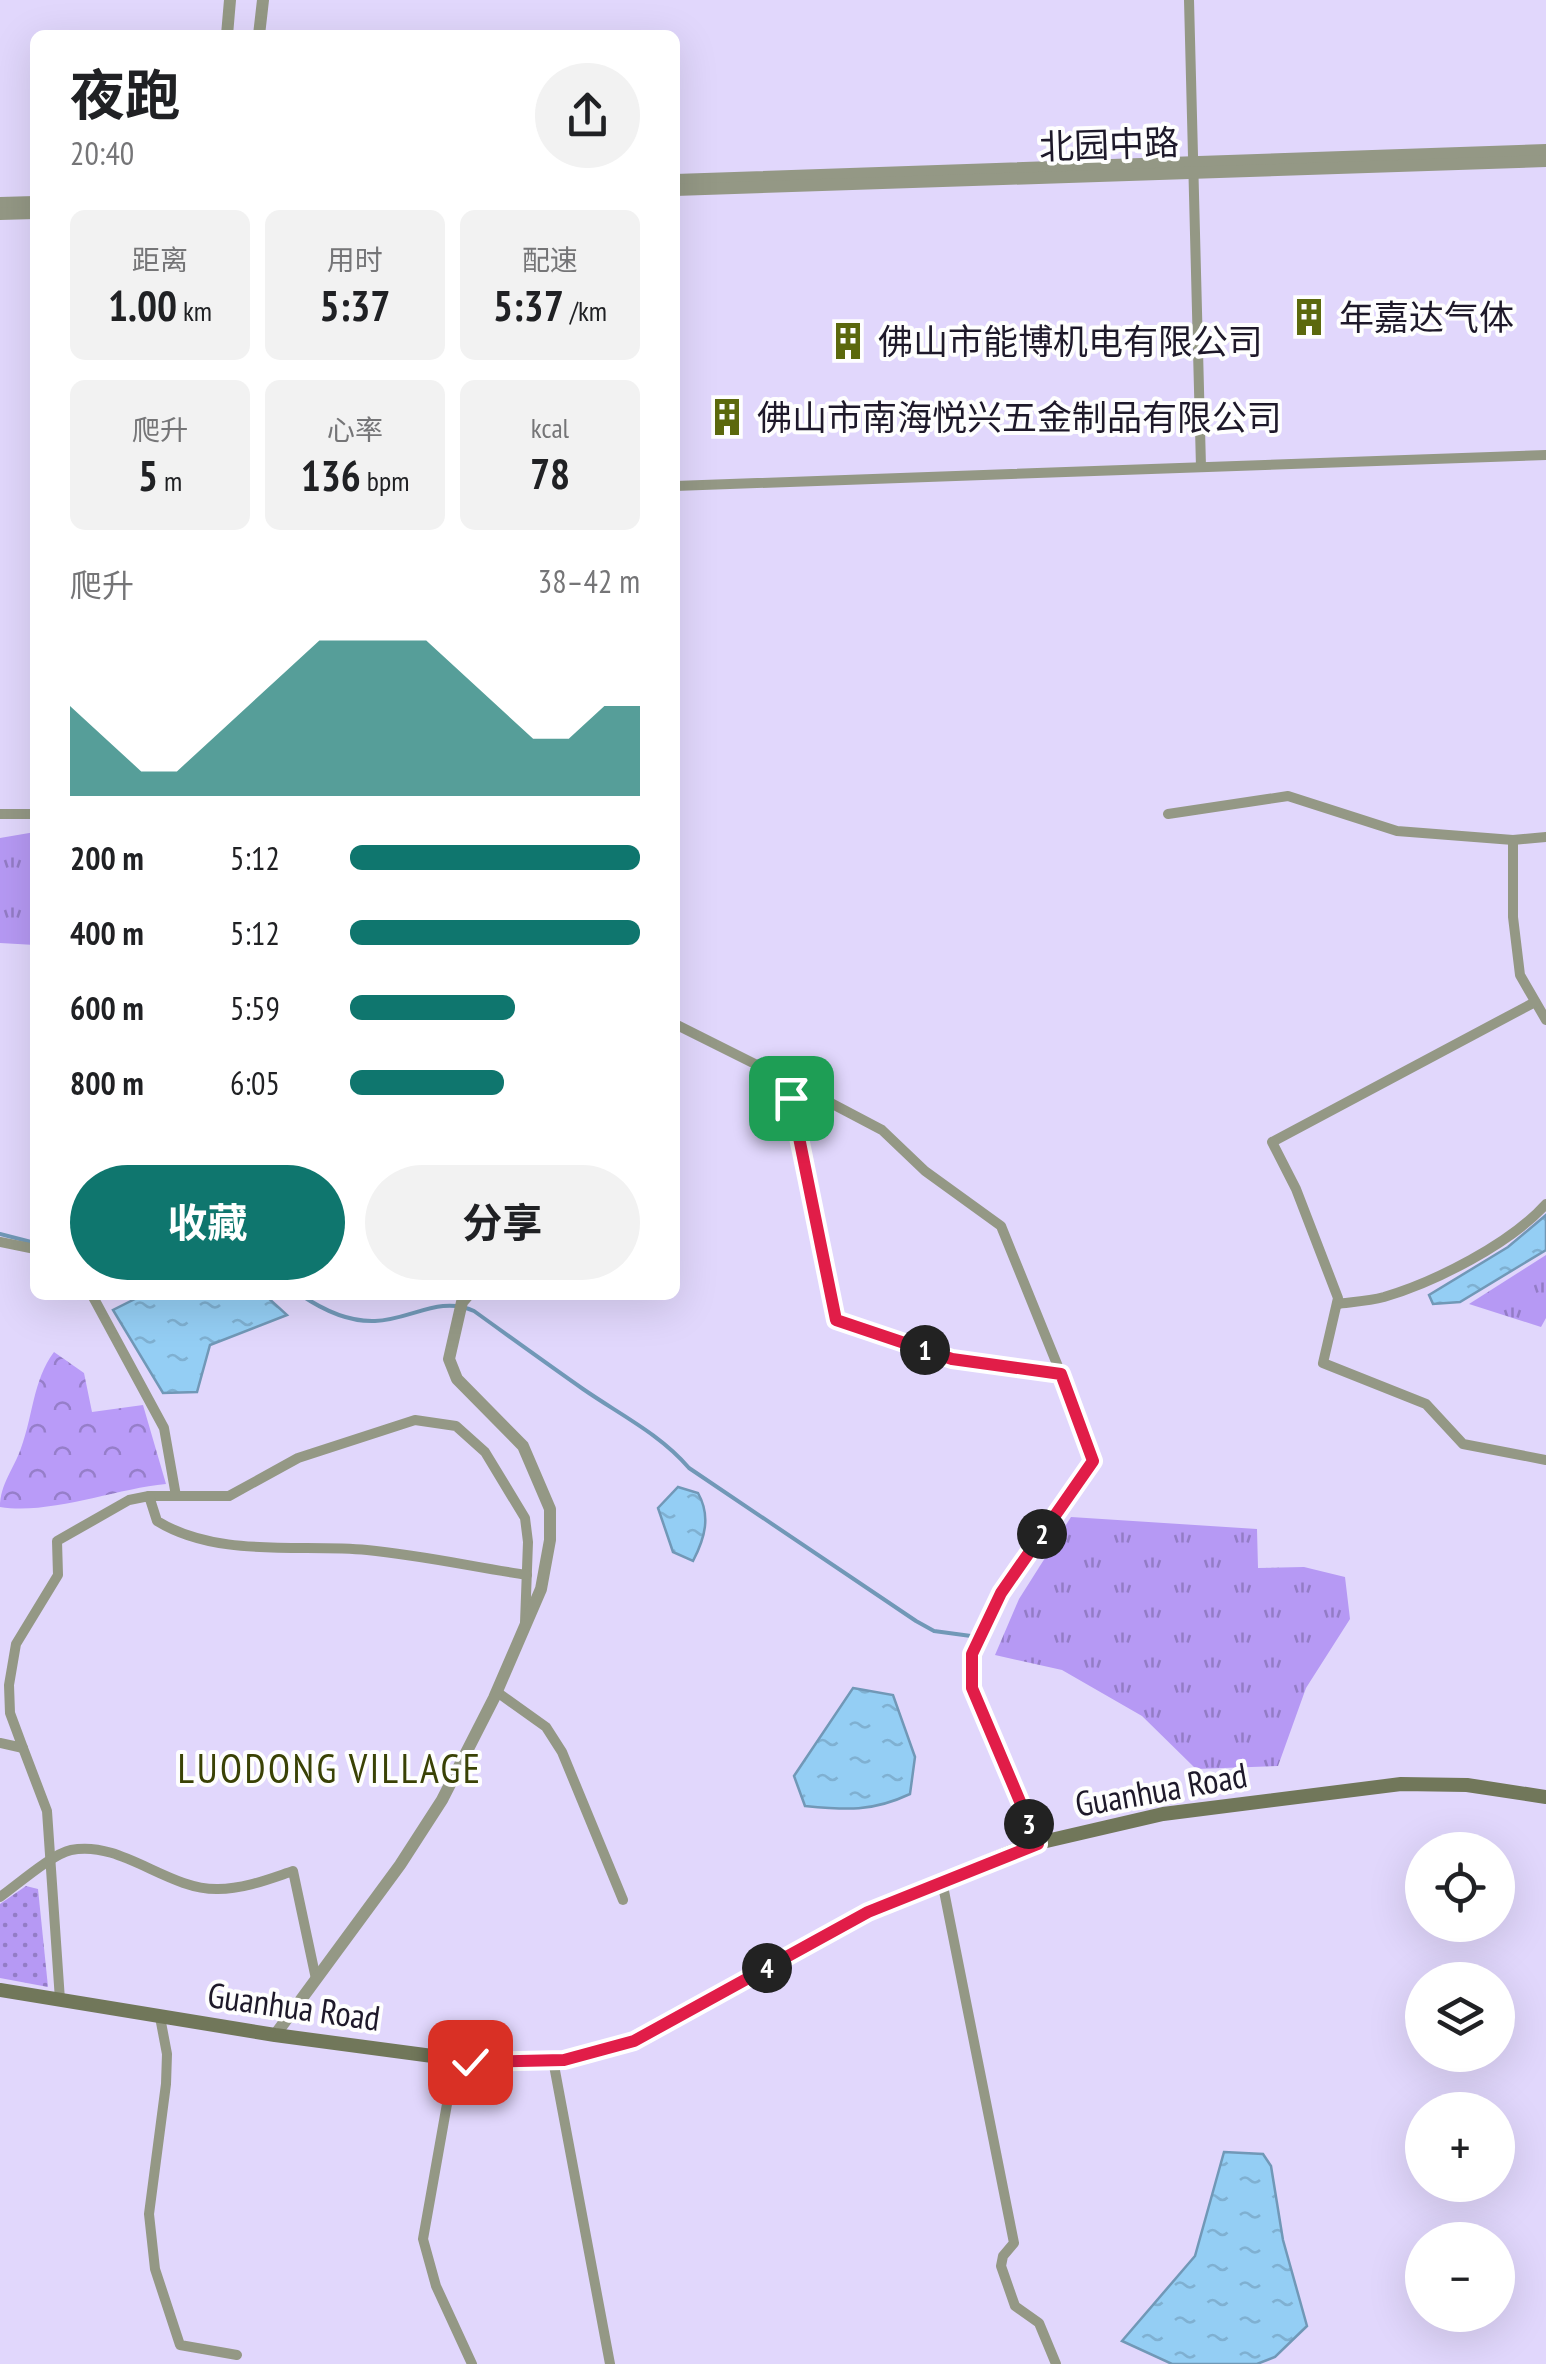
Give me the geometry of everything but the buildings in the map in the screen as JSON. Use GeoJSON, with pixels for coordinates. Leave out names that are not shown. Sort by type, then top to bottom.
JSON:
{"type":"FeatureCollection","features":[{"type":"Feature","properties":{"kind":"main road","name":"Guanhua Road"},"geometry":{"type":"LineString","coordinates":[[0,1990],[275,2035],[455,2059],[553,2060],[634,2041],[868,1912],[1038,1844],[1163,1814],[1400,1784],[1467,1785],[1546,1797]]}},
{"type":"Feature","properties":{"kind":"street"},"geometry":{"type":"LineString","coordinates":[[227,30],[230,0]]}},
{"type":"Feature","properties":{"kind":"street"},"geometry":{"type":"LineString","coordinates":[[260,30],[263,0]]}},
{"type":"Feature","properties":{"kind":"street"},"geometry":{"type":"LineString","coordinates":[[1189,0],[1201,467]]}},
{"type":"Feature","properties":{"kind":"street","name":"北园中路"},"geometry":{"type":"LineString","coordinates":[[680,190],[1546,150]]}},
{"type":"Feature","properties":{"kind":"street","name":"北园中路"},"geometry":{"type":"LineString","coordinates":[[680,180],[1546,161]]}},
{"type":"Feature","properties":{"kind":"street"},"geometry":{"type":"LineString","coordinates":[[0,203],[30,202]]}},
{"type":"Feature","properties":{"kind":"street"},"geometry":{"type":"LineString","coordinates":[[0,214],[30,213]]}},
{"type":"Feature","properties":{"kind":"street"},"geometry":{"type":"LineString","coordinates":[[680,486],[1546,455]]}},
{"type":"Feature","properties":{"kind":"street"},"geometry":{"type":"LineString","coordinates":[[1168,814],[1288,796],[1397,831],[1512,840],[1546,837]]}},
{"type":"Feature","properties":{"kind":"street"},"geometry":{"type":"LineString","coordinates":[[0,814],[30,814]]}},
{"type":"Feature","properties":{"kind":"street"},"geometry":{"type":"LineString","coordinates":[[1512,840],[1513,917],[1520,974],[1546,1020]]}},
{"type":"Feature","properties":{"kind":"street"},"geometry":{"type":"LineString","coordinates":[[1535,1002],[1272,1142],[1296,1189],[1337,1304],[1323,1363],[1426,1404],[1462,1444],[1546,1460]]}},
{"type":"Feature","properties":{"kind":"street"},"geometry":{"type":"LineString","coordinates":[[680,1026],[882,1130],[925,1170],[1001,1226],[1093,1461],[1001,1593],[972,1654],[972,1688],[1038,1844]]}},
{"type":"Feature","properties":{"kind":"street"},"geometry":{"type":"LineString","coordinates":[[787,1080],[836,1320],[952,1359],[1061,1374]]}},
{"type":"Feature","properties":{"kind":"street"},"geometry":{"type":"LineString","coordinates":[[1337,1304],[1382,1298],[1450,1270],[1530,1222],[1546,1204]]}},
{"type":"Feature","properties":{"kind":"street"},"geometry":{"type":"LineString","coordinates":[[0,1242],[30,1248]]}},
{"type":"Feature","properties":{"kind":"street"},"geometry":{"type":"LineString","coordinates":[[95,1300],[164,1428],[176,1496]]}},
{"type":"Feature","properties":{"kind":"street"},"geometry":{"type":"LineString","coordinates":[[275,2035],[400,1865],[442,1800],[497,1692],[541,1589],[550,1540],[550,1509],[522,1446],[453,1369],[449,1359],[464,1302]]}},
{"type":"Feature","properties":{"kind":"street"},"geometry":{"type":"LineString","coordinates":[[60,2000],[47,1810],[10,1712],[8,1685],[16,1644],[58,1575],[57,1541],[130,1500],[150,1496],[229,1496],[298,1458],[416,1420],[456,1426],[485,1452],[525,1518],[525,1627]]}},
{"type":"Feature","properties":{"kind":"street"},"geometry":{"type":"LineString","coordinates":[[150,1496],[156,1520],[178,1534],[225,1546],[373,1551],[527,1575]]}},
{"type":"Feature","properties":{"kind":"street"},"geometry":{"type":"LineString","coordinates":[[497,1692],[546,1727],[562,1752],[623,1900]]}},
{"type":"Feature","properties":{"kind":"street"},"geometry":{"type":"LineString","coordinates":[[0,1743],[23,1748]]}},
{"type":"Feature","properties":{"kind":"street"},"geometry":{"type":"LineString","coordinates":[[0,1897],[67,1850],[98,1849],[182,1882],[216,1890],[294,1871],[316,1979]]}},
{"type":"Feature","properties":{"kind":"street"},"geometry":{"type":"LineString","coordinates":[[942,1881],[1014,2243],[1000,2266],[1015,2306],[1039,2323],[1056,2364]]}},
{"type":"Feature","properties":{"kind":"street"},"geometry":{"type":"LineString","coordinates":[[160,2017],[167,2054],[166,2084],[149,2214],[156,2269],[180,2345],[237,2354]]}},
{"type":"Feature","properties":{"kind":"street"},"geometry":{"type":"LineString","coordinates":[[455,2059],[423,2239],[436,2286],[472,2364]]}},
{"type":"Feature","properties":{"kind":"street"},"geometry":{"type":"LineString","coordinates":[[553,2060],[610,2364]]}},
{"type":"Feature","properties":{"kind":"green space"},"geometry":{"type":"Polygon","coordinates":[[[30,833],[30,945],[0,943],[0,838],[30,833]]]}},
{"type":"Feature","properties":{"kind":"green space"},"geometry":{"type":"Polygon","coordinates":[[[1546,1255],[1546,1318],[1541,1327],[1469,1304],[1546,1255]]]}},
{"type":"Feature","properties":{"kind":"green space"},"geometry":{"type":"Polygon","coordinates":[[[54,1352],[84,1373],[92,1412],[143,1405],[166,1484],[61,1505],[0,1507],[25,1436],[37,1386],[54,1352]]]}},
{"type":"Feature","properties":{"kind":"green space"},"geometry":{"type":"Polygon","coordinates":[[[1071,1517],[1257,1529],[1258,1568],[1304,1567],[1345,1577],[1350,1619],[1306,1688],[1278,1766],[1196,1769],[1142,1716],[1062,1670],[995,1655],[1019,1599],[1071,1517]]]}},
{"type":"Feature","properties":{"kind":"green space"},"geometry":{"type":"Polygon","coordinates":[[[26,1886],[38,1889],[48,1987],[0,1978],[0,1904],[26,1886]]]}},
{"type":"Feature","properties":{"kind":"water"},"geometry":{"type":"Polygon","coordinates":[[[1546,1215],[1546,1250],[1460,1302],[1433,1304],[1429,1295],[1508,1247],[1546,1215]]]}},
{"type":"Feature","properties":{"kind":"water"},"geometry":{"type":"Polygon","coordinates":[[[133,1300],[270,1300],[287,1315],[210,1345],[197,1392],[163,1393],[113,1310],[133,1300]]]}},
{"type":"Feature","properties":{"kind":"water"},"geometry":{"type":"Polygon","coordinates":[[[678,1487],[698,1493],[704,1510],[703,1535],[693,1561],[673,1552],[658,1508],[678,1487]]]}},
{"type":"Feature","properties":{"kind":"water"},"geometry":{"type":"Polygon","coordinates":[[[853,1688],[893,1695],[915,1757],[910,1794],[859,1808],[805,1806],[794,1776],[853,1688]]]}},
{"type":"Feature","properties":{"kind":"water"},"geometry":{"type":"Polygon","coordinates":[[[1224,2152],[1263,2154],[1271,2166],[1283,2240],[1307,2326],[1275,2357],[1257,2364],[1172,2364],[1122,2341],[1195,2256],[1224,2152]]]}},
{"type":"Feature","properties":{"kind":"waterway"},"geometry":{"type":"LineString","coordinates":[[0,1234],[30,1242]]}},
{"type":"Feature","properties":{"kind":"waterway"},"geometry":{"type":"LineString","coordinates":[[309,1300],[336,1314],[365,1321],[388,1320],[437,1307],[474,1311],[652,1435],[689,1468],[916,1621],[934,1631],[971,1636]]}},
{"type":"Feature","properties":{"kind":"place","name":"年嘉达气体"},"geometry":{"type":"Point","coordinates":[1309,317]}},
{"type":"Feature","properties":{"kind":"place","name":"佛山市能博机电有限公司"},"geometry":{"type":"Point","coordinates":[848,341]}},
{"type":"Feature","properties":{"kind":"place","name":"佛山市南海悦兴五金制品有限公司"},"geometry":{"type":"Point","coordinates":[727,417]}},
{"type":"Feature","properties":{"kind":"district","name":"LUODONG VILLAGE"},"geometry":{"type":"Point","coordinates":[330,1768]}},
{"type":"Feature","properties":{"kind":"route"},"geometry":{"type":"LineString","coordinates":[[470,2062],[564,2060],[634,2041],[868,1912],[1038,1844],[972,1688],[972,1654],[1001,1593],[1093,1461],[1061,1374],[952,1359],[836,1320],[791,1098]]}}]}
